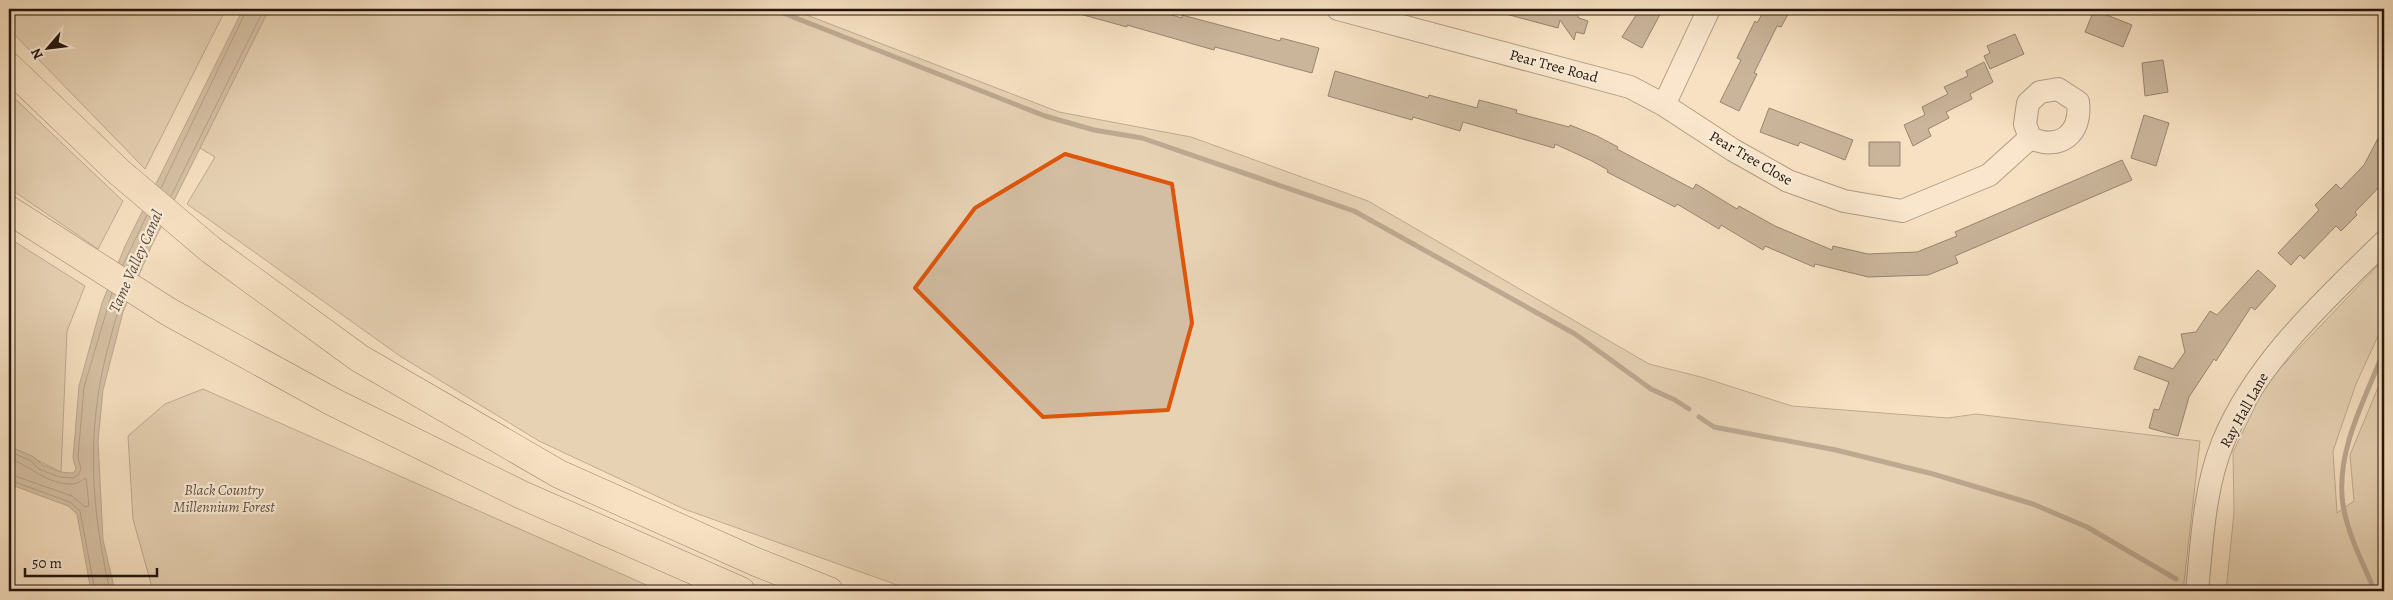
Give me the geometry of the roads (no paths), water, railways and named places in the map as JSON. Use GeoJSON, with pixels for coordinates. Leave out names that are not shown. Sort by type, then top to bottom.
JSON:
{"type":"FeatureCollection","features":[{"type":"Feature","properties":{"kind":"highway"},"geometry":{"type":"LineString","coordinates":[[9,67],[119,172],[211,250],[359,358],[559,474],[756,562],[829,591]]}},
{"type":"Feature","properties":{"kind":"highway"},"geometry":{"type":"LineString","coordinates":[[9,210],[169,312],[333,402],[522,495],[740,591]]}},
{"type":"Feature","properties":{"kind":"street","name":"Pear Tree Road"},"geometry":{"type":"LineString","coordinates":[[1338,9],[1630,87],[1664,105]]}},
{"type":"Feature","properties":{"kind":"street"},"geometry":{"type":"LineString","coordinates":[[1664,105],[1709,9]]}},
{"type":"Feature","properties":{"kind":"street","name":"Pear Tree Close"},"geometry":{"type":"LineString","coordinates":[[1664,105],[1733,150],[1788,181],[1844,201],[1902,212],[1989,175],[2030,138]]}},
{"type":"Feature","properties":{"kind":"street","name":"Ray Hall Lane"},"geometry":{"type":"LineString","coordinates":[[2197,591],[2205,510],[2223,442],[2257,379],[2318,306],[2384,242]]}},
{"type":"Feature","properties":{"kind":"water","name":"Tame Valley Canal"},"geometry":{"type":"Polygon","coordinates":[[[243,9],[269,9],[151,247],[123,312],[103,390],[98,441],[103,540],[115,591],[91,591],[77,514],[68,506],[9,484],[9,446],[34,457],[41,464],[60,472],[73,473],[76,469],[73,458],[79,386],[102,303],[125,246],[243,9]]]}},
{"type":"Feature","properties":{"kind":"waterway"},"geometry":{"type":"LineString","coordinates":[[773,9],[1045,116],[1094,130],[1142,138],[1354,211],[1575,334],[1651,389],[1689,409]]}},
{"type":"Feature","properties":{"kind":"waterway"},"geometry":{"type":"LineString","coordinates":[[2375,591],[2348,527],[2343,505],[2342,485],[2343,465],[2353,426],[2384,351]]}},
{"type":"Feature","properties":{"kind":"waterway"},"geometry":{"type":"LineString","coordinates":[[1699,417],[1714,427],[1836,450],[1933,474],[2033,504],[2087,527],[2176,579]]}},
{"type":"Feature","properties":{"kind":"park label","name":"Black Country Millennium Forest"},"geometry":{"type":"Point","coordinates":[224,498]}}]}
